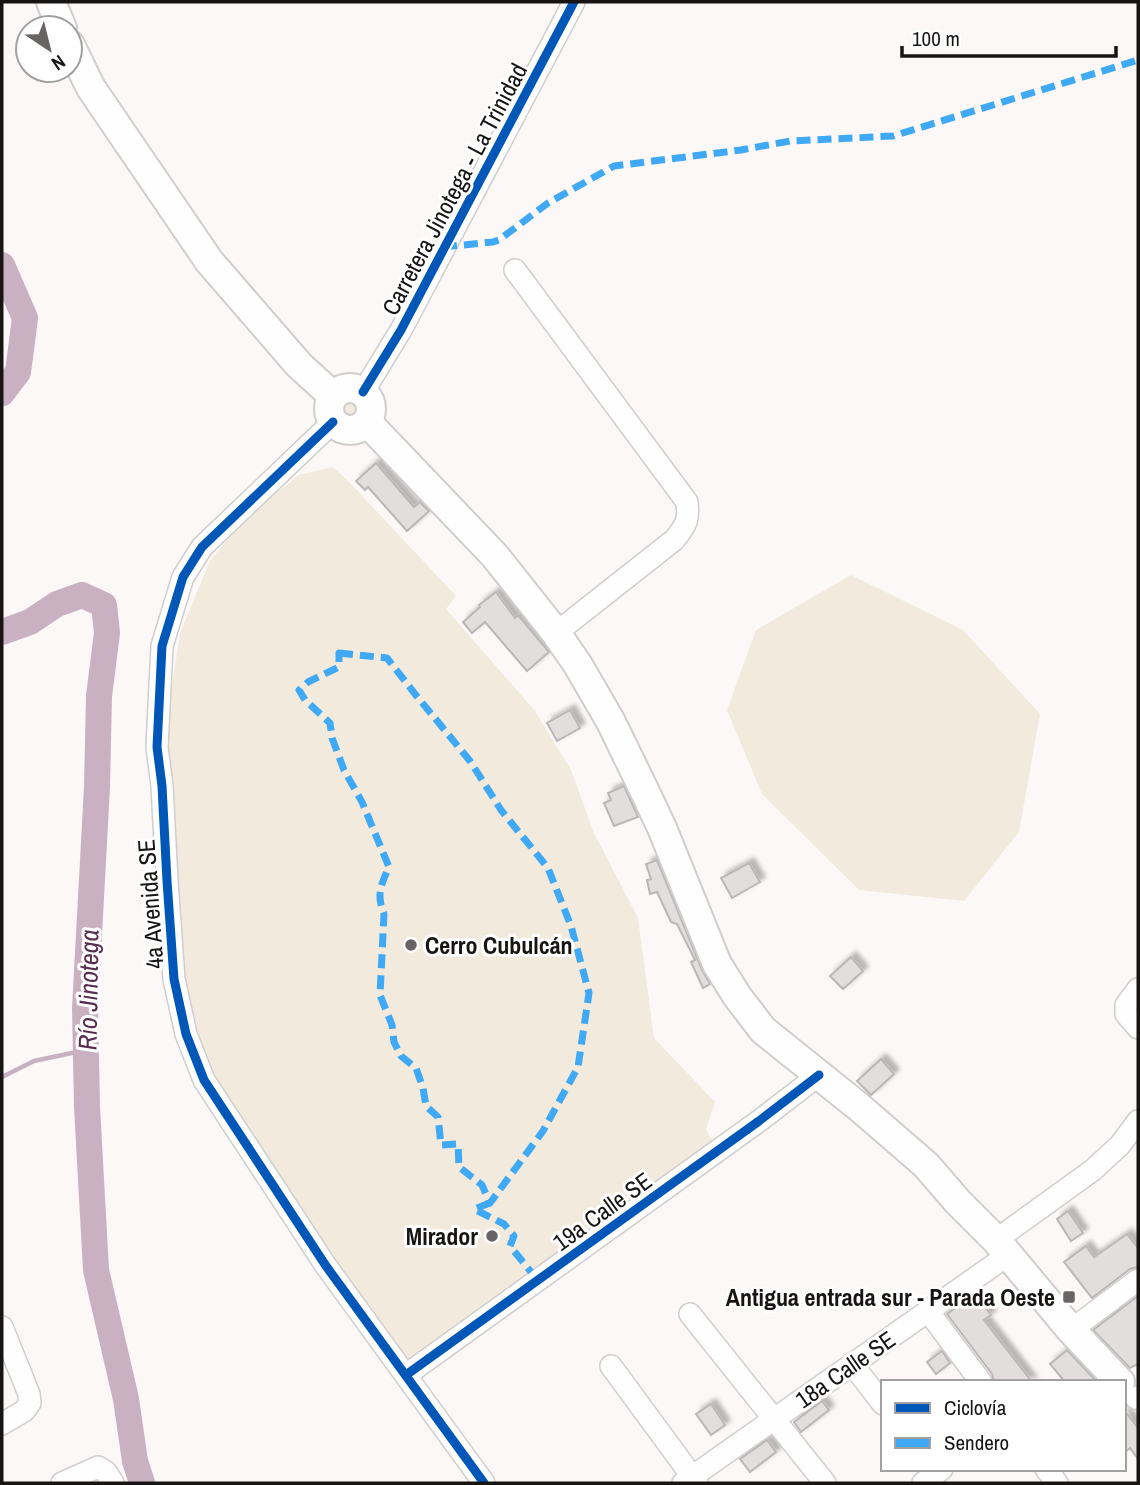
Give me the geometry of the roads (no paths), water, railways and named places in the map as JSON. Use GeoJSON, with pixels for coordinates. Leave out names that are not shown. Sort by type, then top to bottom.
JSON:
{"type":"FeatureCollection","features":[{"type":"Feature","properties":{"kind":"main road"},"geometry":{"type":"LineString","coordinates":[[84,72],[209,261],[299,365],[333,409],[343,429],[356,429],[367,422],[372,410],[368,397],[353,388],[337,392],[333,409]]}},
{"type":"Feature","properties":{"kind":"main road"},"geometry":{"type":"LineString","coordinates":[[367,422],[495,556],[578,665],[611,722],[662,828],[716,964],[763,1030],[894,1135],[926,1165],[1002,1247],[1071,1330],[1119,1380]]}},
{"type":"Feature","properties":{"kind":"street","name":"Carretera Jinotega - La Trinidad"},"geometry":{"type":"LineString","coordinates":[[363,392],[401,330],[574,2]]}},
{"type":"Feature","properties":{"kind":"street"},"geometry":{"type":"LineString","coordinates":[[515,270],[687,502],[689,517],[674,540],[556,633]]}},
{"type":"Feature","properties":{"kind":"street","name":"4a Avenida SE"},"geometry":{"type":"LineString","coordinates":[[333,409],[202,547],[183,577],[162,646],[158,747],[174,979],[186,1034],[204,1080],[326,1266],[484,1483]]}},
{"type":"Feature","properties":{"kind":"street"},"geometry":{"type":"LineString","coordinates":[[1138,989],[1126,1005],[1126,1014],[1138,1028]]}},
{"type":"Feature","properties":{"kind":"street","name":"19a Calle SE"},"geometry":{"type":"LineString","coordinates":[[405,1375],[759,1121],[819,1074]]}},
{"type":"Feature","properties":{"kind":"street","name":"18a Calle SE"},"geometry":{"type":"LineString","coordinates":[[691,1481],[969,1282],[1002,1247],[1120,1145],[1138,1121]]}},
{"type":"Feature","properties":{"kind":"street"},"geometry":{"type":"LineString","coordinates":[[1071,1330],[1138,1280]]}},
{"type":"Feature","properties":{"kind":"street"},"geometry":{"type":"LineString","coordinates":[[929,1311],[980,1380]]}},
{"type":"Feature","properties":{"kind":"street"},"geometry":{"type":"LineString","coordinates":[[690,1314],[825,1483]]}},
{"type":"Feature","properties":{"kind":"street"},"geometry":{"type":"LineString","coordinates":[[2,1327],[29,1394],[30,1403],[24,1412],[2,1424]]}},
{"type":"Feature","properties":{"kind":"street"},"geometry":{"type":"LineString","coordinates":[[852,1364],[881,1401]]}},
{"type":"Feature","properties":{"kind":"street"},"geometry":{"type":"LineString","coordinates":[[611,1366],[691,1481]]}},
{"type":"Feature","properties":{"kind":"street"},"geometry":{"type":"LineString","coordinates":[[62,1483],[98,1467],[106,1472],[113,1483]]}},
{"type":"Feature","properties":{"kind":"waterway","name":"Río Jinotega"},"geometry":{"type":"LineString","coordinates":[[2,265],[25,318],[18,372],[2,393]]}},
{"type":"Feature","properties":{"kind":"waterway","name":"Río Jinotega"},"geometry":{"type":"LineString","coordinates":[[2,632],[30,622],[57,604],[82,595],[104,605],[107,633],[99,696],[85,1008],[87,1107],[96,1270],[126,1399],[135,1461],[142,1483]]}},
{"type":"Feature","properties":{"kind":"waterway"},"geometry":{"type":"LineString","coordinates":[[2,1077],[34,1061],[86,1050]]}},
{"type":"Feature","properties":{"kind":"place","name":"Cerro Cubulcán"},"geometry":{"type":"Point","coordinates":[411,945]}},
{"type":"Feature","properties":{"kind":"place","name":"Mirador"},"geometry":{"type":"Point","coordinates":[492,1236]}},
{"type":"Feature","properties":{"kind":"place","name":"Antigua entrada sur - Parada Oeste"},"geometry":{"type":"Point","coordinates":[1069,1297]}}]}
